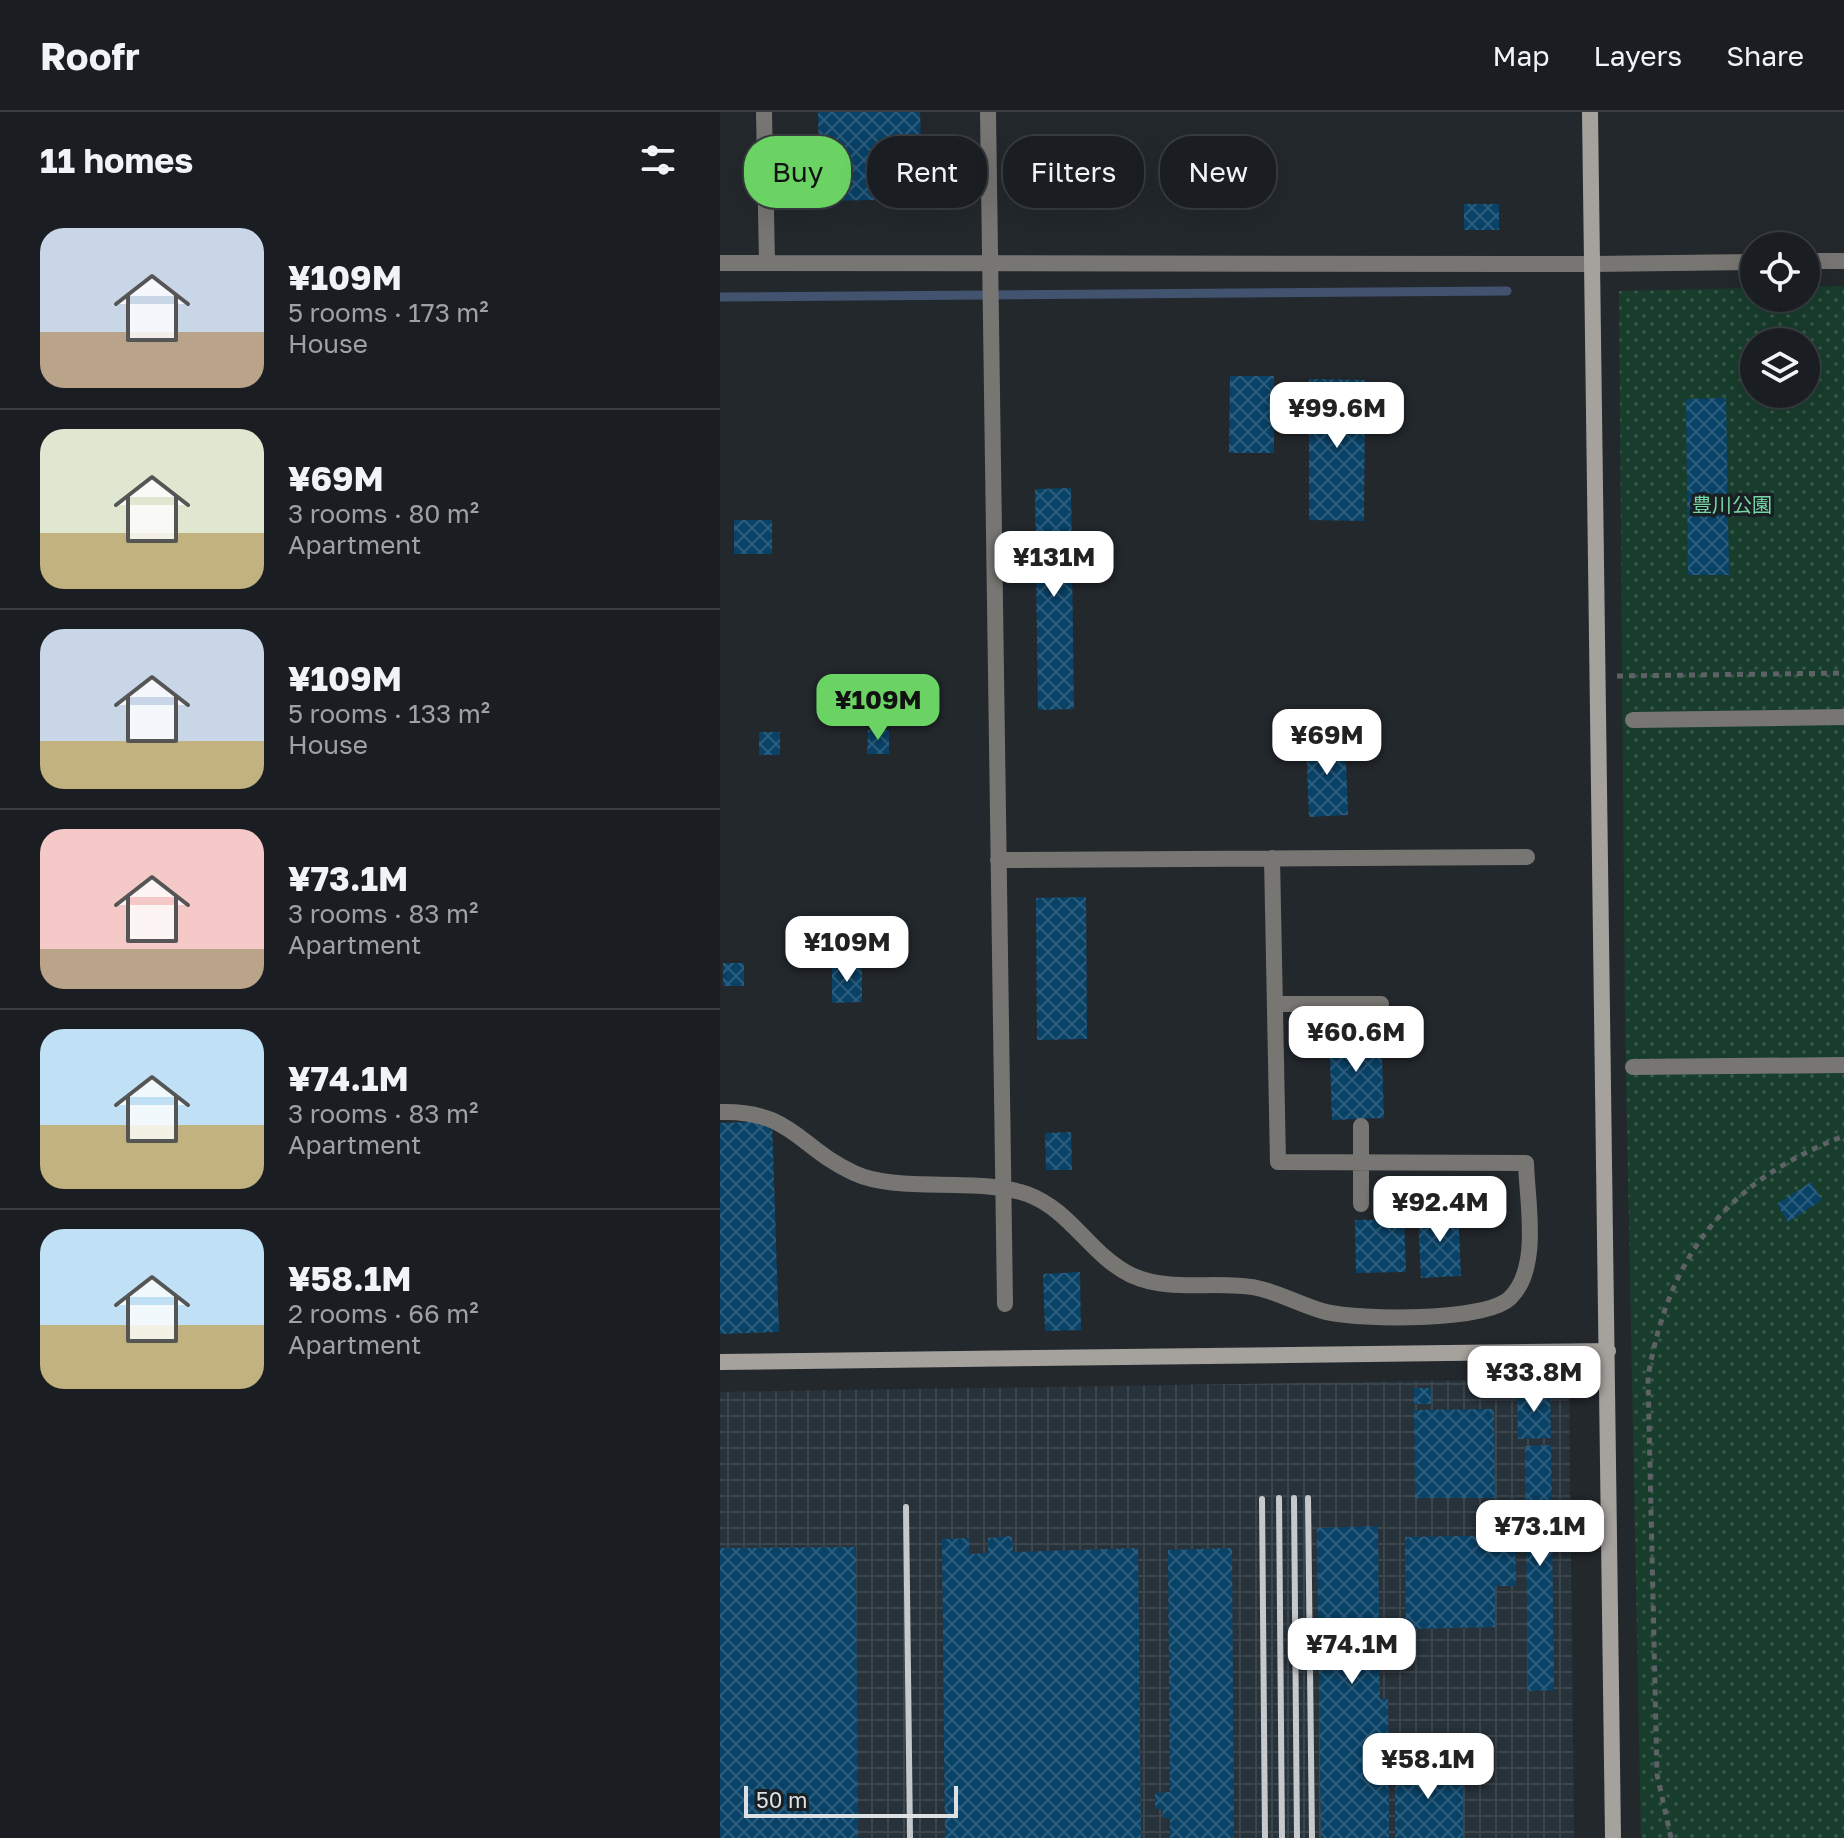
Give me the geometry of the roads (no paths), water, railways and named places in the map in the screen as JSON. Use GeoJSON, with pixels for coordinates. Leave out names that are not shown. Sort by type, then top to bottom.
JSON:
{"type":"FeatureCollection","features":[{"type":"Feature","properties":{"kind":"street"},"geometry":{"type":"LineString","coordinates":[[764,112],[767,262]]}},
{"type":"Feature","properties":{"kind":"street"},"geometry":{"type":"LineString","coordinates":[[988,112],[1005,1304]]}},
{"type":"Feature","properties":{"kind":"street"},"geometry":{"type":"LineString","coordinates":[[1590,112],[1613,1838]]}},
{"type":"Feature","properties":{"kind":"street"},"geometry":{"type":"LineString","coordinates":[[1820,261],[1844,261]]}},
{"type":"Feature","properties":{"kind":"street"},"geometry":{"type":"LineString","coordinates":[[720,263],[1740,262]]}},
{"type":"Feature","properties":{"kind":"street"},"geometry":{"type":"LineString","coordinates":[[1633,720],[1844,717]]}},
{"type":"Feature","properties":{"kind":"street"},"geometry":{"type":"LineString","coordinates":[[998,860],[1527,857]]}},
{"type":"Feature","properties":{"kind":"street"},"geometry":{"type":"LineString","coordinates":[[720,1112],[770,1117],[789,1126],[856,1175],[879,1180],[1003,1186],[1049,1206],[1073,1223],[1106,1259],[1133,1276],[1154,1282],[1256,1288],[1323,1311],[1354,1316],[1469,1314],[1488,1310],[1509,1299],[1527,1268],[1526,1163],[1278,1162],[1272,858]]}},
{"type":"Feature","properties":{"kind":"street"},"geometry":{"type":"LineString","coordinates":[[1275,1004],[1381,1004]]}},
{"type":"Feature","properties":{"kind":"street"},"geometry":{"type":"LineString","coordinates":[[1633,1067],[1844,1065]]}},
{"type":"Feature","properties":{"kind":"street"},"geometry":{"type":"LineString","coordinates":[[1361,1126],[1361,1204]]}},
{"type":"Feature","properties":{"kind":"street"},"geometry":{"type":"LineString","coordinates":[[720,1362],[1608,1351]]}},
{"type":"Feature","properties":{"kind":"waterway"},"geometry":{"type":"LineString","coordinates":[[720,297],[1507,291]]}},
{"type":"Feature","properties":{"kind":"railway"},"geometry":{"type":"LineString","coordinates":[[1279,1498],[1282,1838]]}},
{"type":"Feature","properties":{"kind":"railway"},"geometry":{"type":"LineString","coordinates":[[1294,1498],[1297,1838]]}},
{"type":"Feature","properties":{"kind":"railway"},"geometry":{"type":"LineString","coordinates":[[1308,1498],[1312,1838]]}},
{"type":"Feature","properties":{"kind":"railway"},"geometry":{"type":"LineString","coordinates":[[1262,1499],[1265,1838]]}},
{"type":"Feature","properties":{"kind":"railway"},"geometry":{"type":"LineString","coordinates":[[906,1507],[910,1838]]}},
{"type":"Feature","properties":{"kind":"park label","name":"豊川公園"},"geometry":{"type":"Point","coordinates":[1732,505]}}]}
